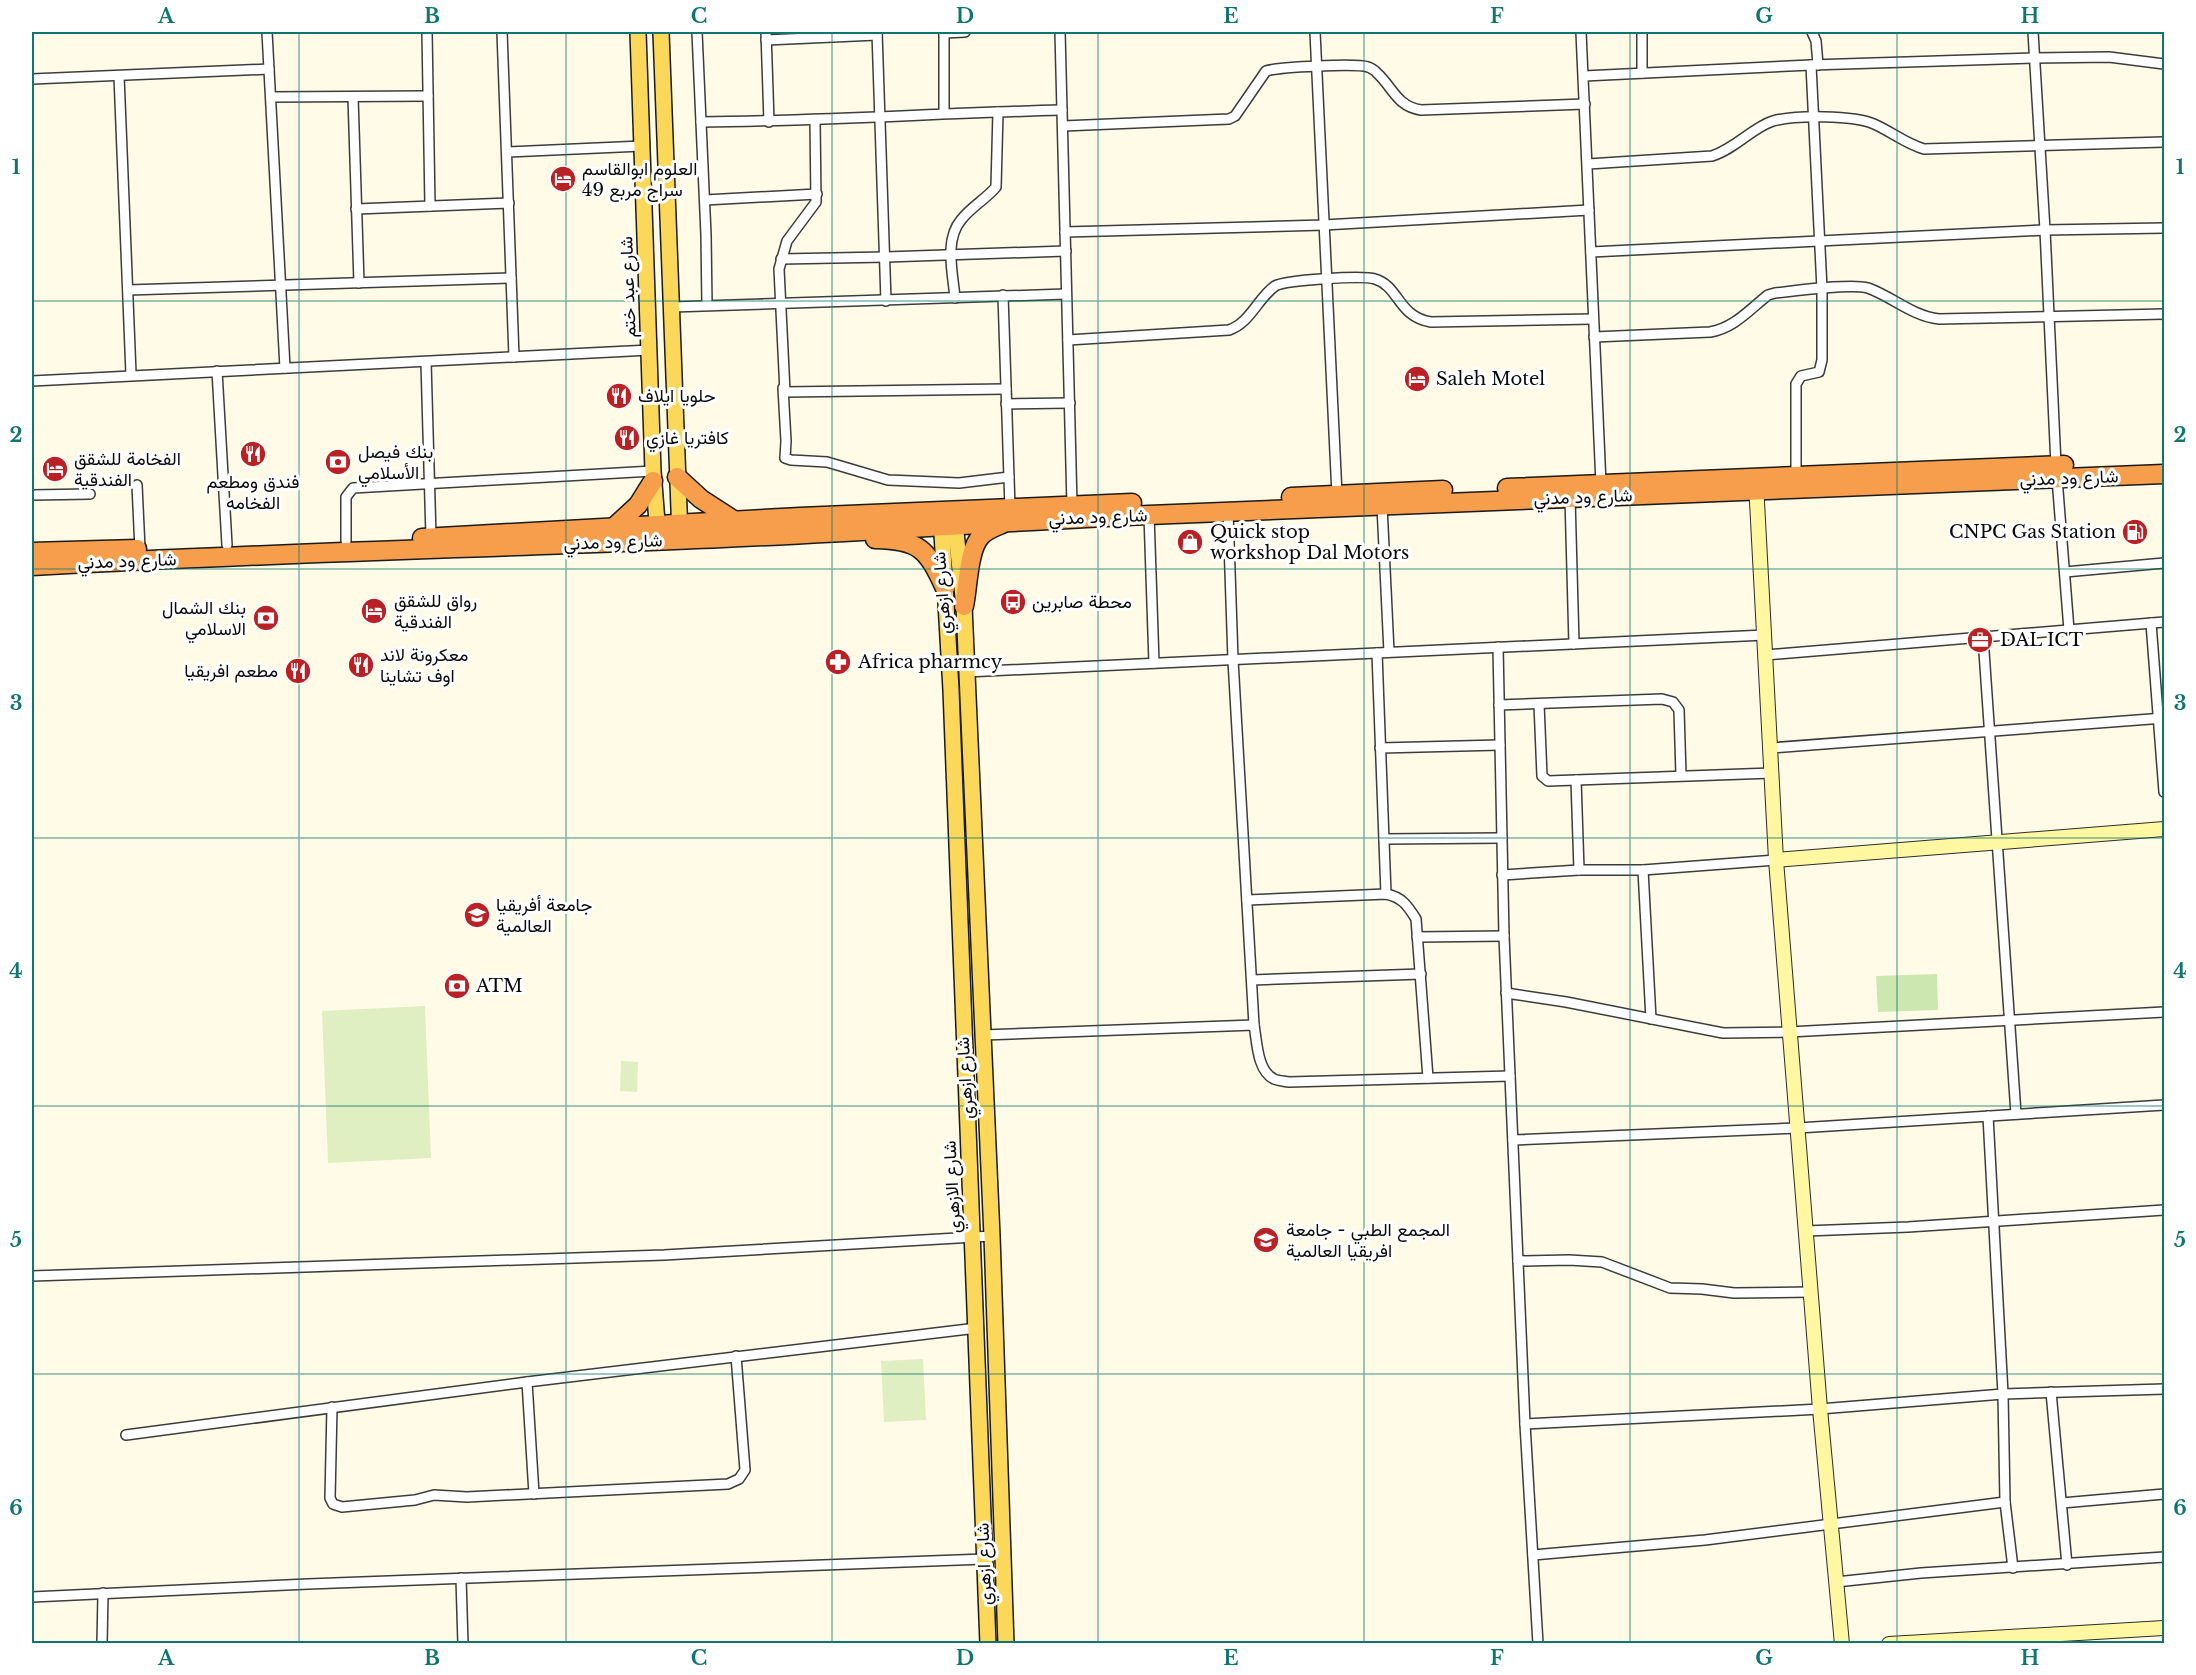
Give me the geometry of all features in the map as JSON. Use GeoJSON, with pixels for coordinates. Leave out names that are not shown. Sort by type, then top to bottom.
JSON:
{"type":"FeatureCollection","features":[{"type":"Feature","properties":{"kind":"highway","name":"شارع ود مدني"},"geometry":{"type":"LineString","coordinates":[[1010,514],[1149,515],[1570,498],[1756,485],[2057,472],[2164,461]]}},
{"type":"Feature","properties":{"kind":"highway","name":"شارع ود مدني"},"geometry":{"type":"LineString","coordinates":[[680,531],[724,538],[1010,514],[1072,505],[1601,484],[1756,485],[1796,477],[2057,472],[2164,474]]}},
{"type":"Feature","properties":{"kind":"highway"},"geometry":{"type":"LineString","coordinates":[[613,528],[638,505],[653,476]]}},
{"type":"Feature","properties":{"kind":"highway"},"geometry":{"type":"LineString","coordinates":[[676,477],[701,499],[735,521]]}},
{"type":"Feature","properties":{"kind":"highway"},"geometry":{"type":"LineString","coordinates":[[964,606],[971,560],[977,542],[987,531],[1010,514]]}},
{"type":"Feature","properties":{"kind":"highway","name":"شارع ود مدني"},"geometry":{"type":"LineString","coordinates":[[32,566],[657,533],[735,521],[948,519]]}},
{"type":"Feature","properties":{"kind":"highway","name":"شارع ود مدني"},"geometry":{"type":"LineString","coordinates":[[32,552],[346,541],[613,528],[657,533]]}},
{"type":"Feature","properties":{"kind":"highway"},"geometry":{"type":"LineString","coordinates":[[724,538],[740,544],[872,539],[907,543],[925,552],[945,588]]}},
{"type":"Feature","properties":{"kind":"main road","name":"شارع عبد ختم"},"geometry":{"type":"LineString","coordinates":[[638,32],[653,476],[657,533]]}},
{"type":"Feature","properties":{"kind":"main road"},"geometry":{"type":"LineString","coordinates":[[661,32],[676,477],[680,531]]}},
{"type":"Feature","properties":{"kind":"main road","name":"شارع الازهري"},"geometry":{"type":"LineString","coordinates":[[948,519],[945,588],[961,738],[974,1237],[988,1644]]}},
{"type":"Feature","properties":{"kind":"main road","name":"شارع ازهري"},"geometry":{"type":"LineString","coordinates":[[948,519],[964,606],[966,672],[961,738],[983,1035],[1006,1644]]}},
{"type":"Feature","properties":{"kind":"street"},"geometry":{"type":"LineString","coordinates":[[267,32],[285,368]]}},
{"type":"Feature","properties":{"kind":"street"},"geometry":{"type":"LineString","coordinates":[[427,32],[430,206]]}},
{"type":"Feature","properties":{"kind":"street"},"geometry":{"type":"LineString","coordinates":[[502,32],[514,357]]}},
{"type":"Feature","properties":{"kind":"street"},"geometry":{"type":"LineString","coordinates":[[697,32],[705,200],[707,305]]}},
{"type":"Feature","properties":{"kind":"street"},"geometry":{"type":"LineString","coordinates":[[944,113],[944,32],[965,32]]}},
{"type":"Feature","properties":{"kind":"street"},"geometry":{"type":"LineString","coordinates":[[1060,32],[1072,505]]}},
{"type":"Feature","properties":{"kind":"street"},"geometry":{"type":"LineString","coordinates":[[1315,32],[1337,495]]}},
{"type":"Feature","properties":{"kind":"street"},"geometry":{"type":"LineString","coordinates":[[1581,32],[1601,484]]}},
{"type":"Feature","properties":{"kind":"street"},"geometry":{"type":"LineString","coordinates":[[1642,32],[1642,73]]}},
{"type":"Feature","properties":{"kind":"street"},"geometry":{"type":"LineString","coordinates":[[1796,477],[1796,384],[1801,376],[1818,372],[1822,360],[1822,289],[1813,118],[1816,41],[1812,32]]}},
{"type":"Feature","properties":{"kind":"street"},"geometry":{"type":"LineString","coordinates":[[2033,32],[2057,472],[2069,630]]}},
{"type":"Feature","properties":{"kind":"street"},"geometry":{"type":"LineString","coordinates":[[769,122],[766,36],[877,33],[886,301]]}},
{"type":"Feature","properties":{"kind":"street"},"geometry":{"type":"LineString","coordinates":[[1584,76],[2034,58],[2109,57],[2164,64]]}},
{"type":"Feature","properties":{"kind":"street"},"geometry":{"type":"LineString","coordinates":[[1063,126],[1229,119],[1235,116],[1266,71],[1316,66],[1369,67],[1376,72],[1402,104],[1421,110],[1585,104]]}},
{"type":"Feature","properties":{"kind":"street"},"geometry":{"type":"LineString","coordinates":[[32,79],[269,69]]}},
{"type":"Feature","properties":{"kind":"street"},"geometry":{"type":"LineString","coordinates":[[119,76],[131,374]]}},
{"type":"Feature","properties":{"kind":"street"},"geometry":{"type":"LineString","coordinates":[[353,96],[359,283]]}},
{"type":"Feature","properties":{"kind":"street"},"geometry":{"type":"LineString","coordinates":[[271,97],[428,96]]}},
{"type":"Feature","properties":{"kind":"street"},"geometry":{"type":"LineString","coordinates":[[701,122],[769,122],[944,113],[1062,110]]}},
{"type":"Feature","properties":{"kind":"street"},"geometry":{"type":"LineString","coordinates":[[955,298],[951,255],[953,232],[962,219],[996,187],[998,112]]}},
{"type":"Feature","properties":{"kind":"street"},"geometry":{"type":"LineString","coordinates":[[1588,164],[1713,156],[1723,153],[1773,121],[1813,118],[1856,118],[1876,125],[1924,149],[2164,142]]}},
{"type":"Feature","properties":{"kind":"street"},"geometry":{"type":"LineString","coordinates":[[815,120],[817,194],[813,208],[788,241],[781,259],[778,283],[785,392],[1006,389]]}},
{"type":"Feature","properties":{"kind":"street"},"geometry":{"type":"LineString","coordinates":[[507,152],[642,146]]}},
{"type":"Feature","properties":{"kind":"street"},"geometry":{"type":"LineString","coordinates":[[705,200],[817,194]]}},
{"type":"Feature","properties":{"kind":"street"},"geometry":{"type":"LineString","coordinates":[[356,209],[508,203]]}},
{"type":"Feature","properties":{"kind":"street"},"geometry":{"type":"LineString","coordinates":[[1065,232],[1324,225],[1589,210]]}},
{"type":"Feature","properties":{"kind":"street"},"geometry":{"type":"LineString","coordinates":[[1591,252],[2045,230],[2164,228]]}},
{"type":"Feature","properties":{"kind":"street"},"geometry":{"type":"LineString","coordinates":[[781,259],[1066,251]]}},
{"type":"Feature","properties":{"kind":"street"},"geometry":{"type":"LineString","coordinates":[[128,290],[511,278]]}},
{"type":"Feature","properties":{"kind":"street"},"geometry":{"type":"LineString","coordinates":[[1068,340],[1229,330],[1236,328],[1276,286],[1284,282],[1326,279],[1377,279],[1385,285],[1410,315],[1419,320],[1431,322],[1593,319]]}},
{"type":"Feature","properties":{"kind":"street"},"geometry":{"type":"LineString","coordinates":[[1594,337],[1710,333],[1731,326],[1768,295],[1775,292],[1859,286],[1920,315],[1939,319],[2164,314]]}},
{"type":"Feature","properties":{"kind":"street"},"geometry":{"type":"LineString","coordinates":[[672,307],[1066,294]]}},
{"type":"Feature","properties":{"kind":"street"},"geometry":{"type":"LineString","coordinates":[[1003,295],[1010,514]]}},
{"type":"Feature","properties":{"kind":"street"},"geometry":{"type":"LineString","coordinates":[[32,381],[131,374],[650,350]]}},
{"type":"Feature","properties":{"kind":"street"},"geometry":{"type":"LineString","coordinates":[[783,360],[785,458],[827,462],[888,480],[959,483],[1009,477]]}},
{"type":"Feature","properties":{"kind":"street"},"geometry":{"type":"LineString","coordinates":[[426,362],[431,537]]}},
{"type":"Feature","properties":{"kind":"street"},"geometry":{"type":"LineString","coordinates":[[217,370],[227,545]]}},
{"type":"Feature","properties":{"kind":"street"},"geometry":{"type":"LineString","coordinates":[[1006,404],[1070,403]]}},
{"type":"Feature","properties":{"kind":"street"},"geometry":{"type":"LineString","coordinates":[[346,541],[346,497],[353,488],[429,482],[653,476]]}},
{"type":"Feature","properties":{"kind":"street"},"geometry":{"type":"LineString","coordinates":[[137,485],[140,549]]}},
{"type":"Feature","properties":{"kind":"street"},"geometry":{"type":"LineString","coordinates":[[1756,485],[1776,860],[1820,1409],[1842,1644]]}},
{"type":"Feature","properties":{"kind":"street"},"geometry":{"type":"LineString","coordinates":[[32,495],[90,494]]}},
{"type":"Feature","properties":{"kind":"street"},"geometry":{"type":"LineString","coordinates":[[1570,498],[1574,644]]}},
{"type":"Feature","properties":{"kind":"street"},"geometry":{"type":"LineString","coordinates":[[1382,506],[1389,652]]}},
{"type":"Feature","properties":{"kind":"street"},"geometry":{"type":"LineString","coordinates":[[1228,512],[1233,660],[1254,1025],[1260,1058],[1266,1072],[1273,1079],[1289,1082],[1510,1076]]}},
{"type":"Feature","properties":{"kind":"street"},"geometry":{"type":"LineString","coordinates":[[1149,515],[1154,663]]}},
{"type":"Feature","properties":{"kind":"street"},"geometry":{"type":"LineString","coordinates":[[2065,572],[2164,563]]}},
{"type":"Feature","properties":{"kind":"street"},"geometry":{"type":"LineString","coordinates":[[1766,655],[2164,622]]}},
{"type":"Feature","properties":{"kind":"street"},"geometry":{"type":"LineString","coordinates":[[2151,623],[2161,718],[2164,792]]}},
{"type":"Feature","properties":{"kind":"street"},"geometry":{"type":"LineString","coordinates":[[966,672],[1765,635]]}},
{"type":"Feature","properties":{"kind":"street"},"geometry":{"type":"LineString","coordinates":[[1983,637],[2016,1114]]}},
{"type":"Feature","properties":{"kind":"street"},"geometry":{"type":"LineString","coordinates":[[1498,647],[1506,993],[1525,1424],[1538,1644]]}},
{"type":"Feature","properties":{"kind":"street"},"geometry":{"type":"LineString","coordinates":[[1377,653],[1386,894]]}},
{"type":"Feature","properties":{"kind":"street"},"geometry":{"type":"LineString","coordinates":[[1499,705],[1662,699],[1673,702],[1679,710],[1681,775]]}},
{"type":"Feature","properties":{"kind":"street"},"geometry":{"type":"LineString","coordinates":[[1539,704],[1544,779],[1548,781],[1772,773]]}},
{"type":"Feature","properties":{"kind":"street"},"geometry":{"type":"LineString","coordinates":[[1770,748],[2161,718]]}},
{"type":"Feature","properties":{"kind":"street"},"geometry":{"type":"LineString","coordinates":[[1380,748],[1500,745]]}},
{"type":"Feature","properties":{"kind":"street"},"geometry":{"type":"LineString","coordinates":[[1576,780],[1579,870]]}},
{"type":"Feature","properties":{"kind":"street"},"geometry":{"type":"LineString","coordinates":[[1502,875],[1579,870],[1643,870],[2164,829]]}},
{"type":"Feature","properties":{"kind":"street"},"geometry":{"type":"LineString","coordinates":[[1384,839],[1502,838]]}},
{"type":"Feature","properties":{"kind":"street"},"geometry":{"type":"LineString","coordinates":[[1643,870],[1651,1019]]}},
{"type":"Feature","properties":{"kind":"street"},"geometry":{"type":"LineString","coordinates":[[1247,900],[1386,894],[1403,901],[1416,919],[1428,1078]]}},
{"type":"Feature","properties":{"kind":"street"},"geometry":{"type":"LineString","coordinates":[[1417,937],[1504,936]]}},
{"type":"Feature","properties":{"kind":"street"},"geometry":{"type":"LineString","coordinates":[[1252,980],[1421,974]]}},
{"type":"Feature","properties":{"kind":"street"},"geometry":{"type":"LineString","coordinates":[[1506,993],[1566,1002],[1722,1033],[1789,1032],[2164,1012]]}},
{"type":"Feature","properties":{"kind":"street"},"geometry":{"type":"LineString","coordinates":[[983,1035],[1254,1025]]}},
{"type":"Feature","properties":{"kind":"street"},"geometry":{"type":"LineString","coordinates":[[1514,1140],[1797,1128],[2164,1105]]}},
{"type":"Feature","properties":{"kind":"street"},"geometry":{"type":"LineString","coordinates":[[1988,1116],[2003,1394],[2005,1502],[2013,1568]]}},
{"type":"Feature","properties":{"kind":"street"},"geometry":{"type":"LineString","coordinates":[[1806,1231],[2164,1210]]}},
{"type":"Feature","properties":{"kind":"street"},"geometry":{"type":"LineString","coordinates":[[32,1276],[664,1255],[992,1236]]}},
{"type":"Feature","properties":{"kind":"street"},"geometry":{"type":"LineString","coordinates":[[1518,1262],[1569,1260],[1602,1262],[1670,1288],[1734,1293],[1811,1293]]}},
{"type":"Feature","properties":{"kind":"street"},"geometry":{"type":"LineString","coordinates":[[126,1435],[527,1382],[977,1328]]}},
{"type":"Feature","properties":{"kind":"street"},"geometry":{"type":"LineString","coordinates":[[332,1407],[330,1498],[333,1504],[342,1507],[415,1500],[434,1495],[467,1497],[728,1484],[739,1479],[745,1470],[736,1356]]}},
{"type":"Feature","properties":{"kind":"street"},"geometry":{"type":"LineString","coordinates":[[527,1382],[534,1494]]}},
{"type":"Feature","properties":{"kind":"street"},"geometry":{"type":"LineString","coordinates":[[1525,1424],[1820,1409],[2003,1394],[2164,1389]]}},
{"type":"Feature","properties":{"kind":"street"},"geometry":{"type":"LineString","coordinates":[[2051,1392],[2067,1565]]}},
{"type":"Feature","properties":{"kind":"street"},"geometry":{"type":"LineString","coordinates":[[2062,1503],[2164,1494]]}},
{"type":"Feature","properties":{"kind":"street"},"geometry":{"type":"LineString","coordinates":[[1533,1555],[1705,1540],[2005,1502]]}},
{"type":"Feature","properties":{"kind":"street"},"geometry":{"type":"LineString","coordinates":[[1836,1582],[1921,1573],[2164,1557]]}},
{"type":"Feature","properties":{"kind":"street"},"geometry":{"type":"LineString","coordinates":[[32,1597],[461,1578],[985,1559]]}},
{"type":"Feature","properties":{"kind":"street"},"geometry":{"type":"LineString","coordinates":[[461,1578],[463,1644]]}},
{"type":"Feature","properties":{"kind":"street"},"geometry":{"type":"LineString","coordinates":[[102,1644],[103,1593]]}},
{"type":"Feature","properties":{"kind":"street"},"geometry":{"type":"LineString","coordinates":[[1889,1644],[2164,1628]]}},
{"type":"Feature","properties":{"kind":"green space"},"geometry":{"type":"Polygon","coordinates":[[[1937,974],[1938,1010],[1878,1012],[1876,976],[1937,974]]]}},
{"type":"Feature","properties":{"kind":"green space"},"geometry":{"type":"Polygon","coordinates":[[[425,1006],[431,1158],[328,1163],[322,1011],[425,1006]]]}},
{"type":"Feature","properties":{"kind":"green space"},"geometry":{"type":"Polygon","coordinates":[[[621,1061],[638,1062],[637,1092],[620,1091],[621,1061]]]}},
{"type":"Feature","properties":{"kind":"green space"},"geometry":{"type":"Polygon","coordinates":[[[923,1359],[926,1420],[884,1422],[881,1361],[923,1359]]]}},
{"type":"Feature","properties":{"kind":"place","name":"العلوم ابوالقاسم سراج مربع 49"},"geometry":{"type":"Point","coordinates":[563,179]}},
{"type":"Feature","properties":{"kind":"place","name":"Saleh Motel"},"geometry":{"type":"Point","coordinates":[1417,379]}},
{"type":"Feature","properties":{"kind":"place","name":"حلويا ايلاف"},"geometry":{"type":"Point","coordinates":[619,396]}},
{"type":"Feature","properties":{"kind":"place","name":"كافتريا غازي"},"geometry":{"type":"Point","coordinates":[627,438]}},
{"type":"Feature","properties":{"kind":"place","name":"فندق ومطعم الفخامه"},"geometry":{"type":"Point","coordinates":[253,454]}},
{"type":"Feature","properties":{"kind":"place","name":"بنك فيصل الأسلامي"},"geometry":{"type":"Point","coordinates":[338,462]}},
{"type":"Feature","properties":{"kind":"place","name":"الفخامة للشقق الفندقية"},"geometry":{"type":"Point","coordinates":[55,469]}},
{"type":"Feature","properties":{"kind":"place","name":"CNPC Gas Station"},"geometry":{"type":"Point","coordinates":[2135,532]}},
{"type":"Feature","properties":{"kind":"place","name":"Quick stop workshop Dal Motors"},"geometry":{"type":"Point","coordinates":[1190,542]}},
{"type":"Feature","properties":{"kind":"place","name":"محطة صابرين"},"geometry":{"type":"Point","coordinates":[1013,602]}},
{"type":"Feature","properties":{"kind":"place","name":"رواق للشقق الفندقية"},"geometry":{"type":"Point","coordinates":[374,611]}},
{"type":"Feature","properties":{"kind":"place","name":"بنك الشمال الاسلامي"},"geometry":{"type":"Point","coordinates":[266,618]}},
{"type":"Feature","properties":{"kind":"place","name":"DAL ICT"},"geometry":{"type":"Point","coordinates":[1980,640]}},
{"type":"Feature","properties":{"kind":"place","name":"Africa pharmcy"},"geometry":{"type":"Point","coordinates":[838,662]}},
{"type":"Feature","properties":{"kind":"place","name":"معكرونة لاند اوف تشاينا"},"geometry":{"type":"Point","coordinates":[361,665]}},
{"type":"Feature","properties":{"kind":"place","name":"مطعم افريقيا"},"geometry":{"type":"Point","coordinates":[298,671]}},
{"type":"Feature","properties":{"kind":"place","name":"جامعة أفريقيا العالمية"},"geometry":{"type":"Point","coordinates":[477,915]}},
{"type":"Feature","properties":{"kind":"place","name":"ATM"},"geometry":{"type":"Point","coordinates":[457,986]}},
{"type":"Feature","properties":{"kind":"place","name":"المجمع الطبي - جامعة افريقيا العالمية"},"geometry":{"type":"Point","coordinates":[1266,1240]}}]}
